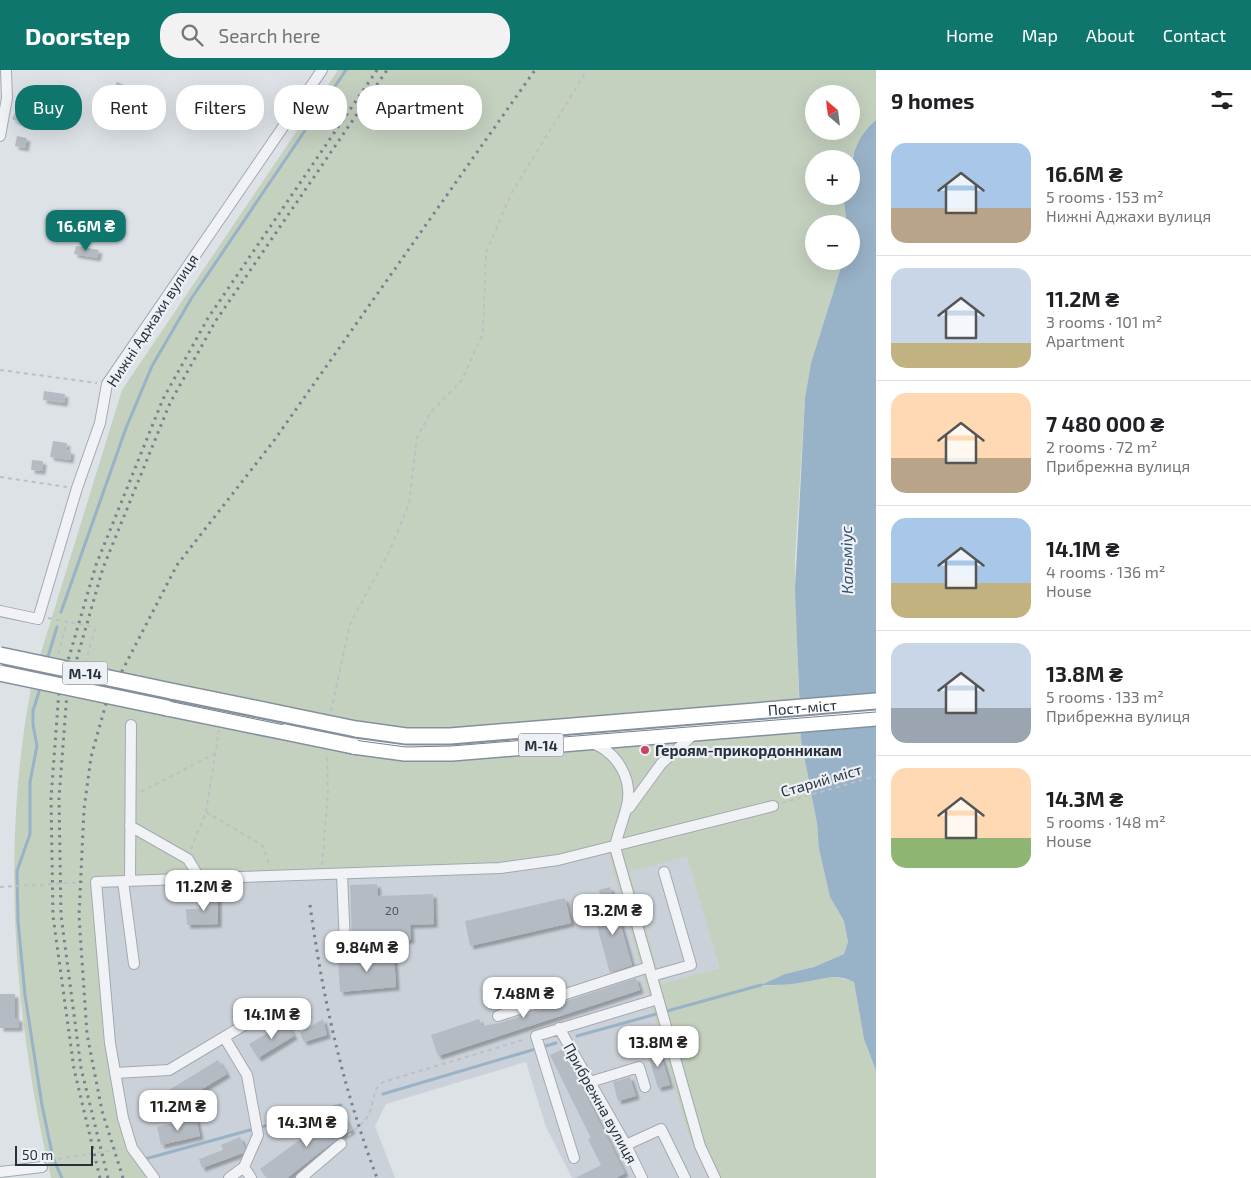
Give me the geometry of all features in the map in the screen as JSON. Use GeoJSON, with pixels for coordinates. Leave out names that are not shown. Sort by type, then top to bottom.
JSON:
{"type":"FeatureCollection","features":[{"type":"Feature","properties":{"kind":"highway","name":"Пост-міст"},"geometry":{"type":"LineString","coordinates":[[0,655],[356,729],[406,736],[450,736],[876,701]]}},
{"type":"Feature","properties":{"kind":"highway","name":"М-14"},"geometry":{"type":"LineString","coordinates":[[0,673],[382,751],[429,754],[696,733]]}},
{"type":"Feature","properties":{"kind":"highway","name":"Пост-міст"},"geometry":{"type":"LineString","coordinates":[[696,733],[876,718]]}},
{"type":"Feature","properties":{"kind":"street"},"geometry":{"type":"LineString","coordinates":[[0,136],[7,98],[6,70]]}},
{"type":"Feature","properties":{"kind":"street","name":"Нижні Аджахи вулиця"},"geometry":{"type":"LineString","coordinates":[[39,616],[77,488],[100,423],[107,384],[322,70]]}},
{"type":"Feature","properties":{"kind":"street"},"geometry":{"type":"LineString","coordinates":[[0,611],[38,619],[39,616]]}},
{"type":"Feature","properties":{"kind":"street"},"geometry":{"type":"LineString","coordinates":[[131,725],[130,826],[127,881],[134,964]]}},
{"type":"Feature","properties":{"kind":"street"},"geometry":{"type":"LineString","coordinates":[[624,816],[641,789],[661,764],[696,733]]}},
{"type":"Feature","properties":{"kind":"street"},"geometry":{"type":"LineString","coordinates":[[588,742],[610,754],[621,767],[628,791],[624,816],[615,847],[700,1146],[716,1178]]}},
{"type":"Feature","properties":{"kind":"street"},"geometry":{"type":"LineString","coordinates":[[154,1178],[132,1148],[123,1118],[110,1043],[96,882],[500,868],[558,860],[772,806]]}},
{"type":"Feature","properties":{"kind":"street"},"geometry":{"type":"LineString","coordinates":[[130,826],[188,859],[200,879]]}},
{"type":"Feature","properties":{"kind":"street"},"geometry":{"type":"LineString","coordinates":[[498,1016],[650,971],[691,965],[664,872]]}},
{"type":"Feature","properties":{"kind":"street"},"geometry":{"type":"LineString","coordinates":[[342,874],[345,945]]}},
{"type":"Feature","properties":{"kind":"street"},"geometry":{"type":"LineString","coordinates":[[574,1158],[536,1036],[559,1028],[659,1002]]}},
{"type":"Feature","properties":{"kind":"street"},"geometry":{"type":"LineString","coordinates":[[115,1074],[169,1070],[271,1009]]}},
{"type":"Feature","properties":{"kind":"street","name":"Прибрежна вулиця"},"geometry":{"type":"LineString","coordinates":[[559,1028],[626,1145],[642,1178]]}},
{"type":"Feature","properties":{"kind":"street"},"geometry":{"type":"LineString","coordinates":[[224,1037],[247,1075],[258,1135],[244,1168],[229,1178]]}},
{"type":"Feature","properties":{"kind":"street"},"geometry":{"type":"LineString","coordinates":[[590,1082],[639,1067],[645,1087]]}},
{"type":"Feature","properties":{"kind":"street"},"geometry":{"type":"LineString","coordinates":[[626,1145],[661,1128],[685,1178]]}},
{"type":"Feature","properties":{"kind":"street"},"geometry":{"type":"LineString","coordinates":[[301,1178],[341,1144]]}},
{"type":"Feature","properties":{"kind":"street"},"geometry":{"type":"LineString","coordinates":[[0,1172],[45,1166]]}},
{"type":"Feature","properties":{"kind":"street"},"geometry":{"type":"LineString","coordinates":[[244,1168],[252,1178]]}},
{"type":"Feature","properties":{"kind":"path"},"geometry":{"type":"LineString","coordinates":[[330,720],[350,624],[388,554],[409,504],[417,436],[432,412],[462,380],[483,333],[486,253],[511,194],[587,70]]}},
{"type":"Feature","properties":{"kind":"path"},"geometry":{"type":"LineString","coordinates":[[0,370],[107,384]]}},
{"type":"Feature","properties":{"kind":"path"},"geometry":{"type":"LineString","coordinates":[[0,477],[77,488]]}},
{"type":"Feature","properties":{"kind":"path"},"geometry":{"type":"LineString","coordinates":[[39,616],[93,626],[95,629],[85,662]]}},
{"type":"Feature","properties":{"kind":"path"},"geometry":{"type":"LineString","coordinates":[[57,656],[67,621]]}},
{"type":"Feature","properties":{"kind":"path"},"geometry":{"type":"LineString","coordinates":[[188,859],[206,812],[218,734]]}},
{"type":"Feature","properties":{"kind":"path"},"geometry":{"type":"LineString","coordinates":[[321,875],[328,793],[327,745]]}},
{"type":"Feature","properties":{"kind":"path"},"geometry":{"type":"LineString","coordinates":[[130,798],[214,754]]}},
{"type":"Feature","properties":{"kind":"path","name":"Старий міст"},"geometry":{"type":"LineString","coordinates":[[772,806],[876,776]]}},
{"type":"Feature","properties":{"kind":"path"},"geometry":{"type":"LineString","coordinates":[[206,812],[262,845],[274,876]]}},
{"type":"Feature","properties":{"kind":"path"},"geometry":{"type":"LineString","coordinates":[[0,887],[96,882]]}},
{"type":"Feature","properties":{"kind":"path"},"geometry":{"type":"LineString","coordinates":[[341,1144],[367,1119],[372,1110],[374,1090],[383,1082],[536,1036]]}},
{"type":"Feature","properties":{"kind":"path"},"geometry":{"type":"LineString","coordinates":[[45,1166],[61,1158],[132,1148]]}},
{"type":"Feature","properties":{"kind":"shaded area"},"geometry":{"type":"Polygon","coordinates":[[[608,852],[686,1129],[710,1178],[572,1178],[546,1127],[526,1062],[386,1104],[375,1126],[395,1178],[146,1178],[126,1116],[114,1043],[100,886],[608,852]]]}},
{"type":"Feature","properties":{"kind":"shaded area"},"geometry":{"type":"Polygon","coordinates":[[[687,855],[719,968],[662,985],[630,872],[687,855]]]}},
{"type":"Feature","properties":{"kind":"green space"},"geometry":{"type":"Polygon","coordinates":[[[338,70],[876,70],[876,120],[863,135],[856,150],[805,150],[805,205],[844,205],[846,215],[805,215],[805,270],[840,270],[811,363],[805,398],[795,560],[799,703],[407,732],[39,659],[122,390],[298,130],[347,130],[347,85],[328,85],[338,70]]]}},
{"type":"Feature","properties":{"kind":"green space"},"geometry":{"type":"Polygon","coordinates":[[[32,683],[382,755],[800,728],[817,823],[819,849],[830,897],[844,921],[848,942],[844,954],[814,967],[785,974],[762,985],[785,984],[822,978],[845,979],[854,982],[864,1039],[876,1071],[876,1178],[710,1178],[686,1129],[608,853],[559,864],[100,886],[114,1043],[126,1116],[146,1178],[51,1178],[38,1117],[20,993],[14,869],[16,807],[22,745],[32,683]],[[687,856],[630,872],[662,984],[719,968],[687,856]]]}},
{"type":"Feature","properties":{"kind":"water","name":"Кальміус"},"geometry":{"type":"Polygon","coordinates":[[[876,120],[876,1071],[864,1039],[854,982],[836,977],[793,984],[761,985],[785,974],[814,967],[844,954],[848,942],[844,921],[830,897],[819,849],[817,823],[801,739],[795,590],[805,398],[811,363],[840,270],[860,270],[860,215],[846,215],[844,205],[860,205],[860,150],[856,150],[867,129],[876,120]]]}},
{"type":"Feature","properties":{"kind":"building"},"geometry":{"type":"Polygon","coordinates":[[[17,136],[27,138],[25,148],[15,146],[17,136]]]}},
{"type":"Feature","properties":{"kind":"building"},"geometry":{"type":"Polygon","coordinates":[[[66,219],[74,221],[72,232],[64,230],[66,219]]]}},
{"type":"Feature","properties":{"kind":"building"},"geometry":{"type":"Polygon","coordinates":[[[76,246],[99,250],[97,258],[74,254],[76,246]]]}},
{"type":"Feature","properties":{"kind":"building"},"geometry":{"type":"Polygon","coordinates":[[[44,391],[65,394],[64,403],[43,400],[44,391]]]}},
{"type":"Feature","properties":{"kind":"building"},"geometry":{"type":"Polygon","coordinates":[[[53,441],[67,443],[66,450],[71,451],[70,460],[50,457],[53,441]]]}},
{"type":"Feature","properties":{"kind":"building"},"geometry":{"type":"Polygon","coordinates":[[[32,460],[43,461],[42,471],[31,470],[32,460]]]}},
{"type":"Feature","properties":{"kind":"building"},"geometry":{"type":"Polygon","coordinates":[[[377,884],[378,896],[433,894],[434,924],[410,925],[411,940],[352,942],[350,885],[377,884]]]}},
{"type":"Feature","properties":{"kind":"building"},"geometry":{"type":"Polygon","coordinates":[[[610,887],[632,965],[610,973],[597,926],[609,923],[599,890],[610,887]]]}},
{"type":"Feature","properties":{"kind":"building"},"geometry":{"type":"Polygon","coordinates":[[[218,896],[218,924],[187,925],[186,909],[199,909],[199,897],[218,896]]]}},
{"type":"Feature","properties":{"kind":"building"},"geometry":{"type":"Polygon","coordinates":[[[565,898],[571,923],[470,946],[465,921],[565,898]]]}},
{"type":"Feature","properties":{"kind":"building"},"geometry":{"type":"Polygon","coordinates":[[[394,955],[396,987],[340,992],[338,959],[394,955]]]}},
{"type":"Feature","properties":{"kind":"building"},"geometry":{"type":"Polygon","coordinates":[[[636,978],[640,990],[438,1056],[431,1035],[479,1019],[482,1026],[500,1023],[636,978]]]}},
{"type":"Feature","properties":{"kind":"building"},"geometry":{"type":"Polygon","coordinates":[[[0,994],[15,994],[15,1018],[19,1018],[19,1028],[0,1028],[0,994]]]}},
{"type":"Feature","properties":{"kind":"building"},"geometry":{"type":"Polygon","coordinates":[[[323,1019],[327,1035],[304,1042],[300,1033],[323,1019]]]}},
{"type":"Feature","properties":{"kind":"building"},"geometry":{"type":"Polygon","coordinates":[[[286,1022],[294,1036],[258,1058],[249,1044],[286,1022]]]}},
{"type":"Feature","properties":{"kind":"building"},"geometry":{"type":"Polygon","coordinates":[[[563,1049],[625,1173],[616,1178],[575,1178],[601,1165],[588,1139],[591,1138],[550,1055],[563,1049]]]}},
{"type":"Feature","properties":{"kind":"building"},"geometry":{"type":"Polygon","coordinates":[[[659,1049],[670,1085],[658,1088],[647,1052],[659,1049]]]}},
{"type":"Feature","properties":{"kind":"building"},"geometry":{"type":"Polygon","coordinates":[[[218,1060],[227,1074],[159,1115],[151,1101],[218,1060]]]}},
{"type":"Feature","properties":{"kind":"building"},"geometry":{"type":"Polygon","coordinates":[[[630,1077],[636,1096],[618,1101],[613,1082],[630,1077]]]}},
{"type":"Feature","properties":{"kind":"building"},"geometry":{"type":"Polygon","coordinates":[[[339,1111],[352,1130],[337,1139],[287,1178],[267,1178],[260,1169],[339,1111]]]}},
{"type":"Feature","properties":{"kind":"building"},"geometry":{"type":"Polygon","coordinates":[[[196,1118],[200,1136],[161,1145],[157,1127],[196,1118]]]}},
{"type":"Feature","properties":{"kind":"building"},"geometry":{"type":"Polygon","coordinates":[[[240,1137],[245,1149],[243,1153],[202,1168],[199,1159],[223,1150],[221,1145],[240,1137]]]}},
{"type":"Feature","properties":{"kind":"waterway"},"geometry":{"type":"LineString","coordinates":[[61,612],[126,428],[152,366],[191,299],[346,70]]}},
{"type":"Feature","properties":{"kind":"waterway"},"geometry":{"type":"LineString","coordinates":[[47,660],[57,627]]}},
{"type":"Feature","properties":{"kind":"waterway"},"geometry":{"type":"LineString","coordinates":[[41,685],[33,711],[33,725],[37,746],[30,782],[30,834],[17,871],[18,921],[25,995],[42,1105],[53,1158],[62,1178]]}},
{"type":"Feature","properties":{"kind":"waterway"},"geometry":{"type":"LineString","coordinates":[[577,1036],[761,985]]}},
{"type":"Feature","properties":{"kind":"waterway"},"geometry":{"type":"LineString","coordinates":[[383,1094],[556,1043]]}},
{"type":"Feature","properties":{"kind":"waterway"},"geometry":{"type":"LineString","coordinates":[[145,1159],[341,1105]]}},
{"type":"Feature","properties":{"kind":"tram line"},"geometry":{"type":"LineString","coordinates":[[0,666],[361,741],[406,747],[451,746],[876,712]]}},
{"type":"Feature","properties":{"kind":"railway"},"geometry":{"type":"LineString","coordinates":[[100,1178],[74,1069],[53,916],[51,798],[59,691],[96,565],[163,399],[208,318],[377,70]]}},
{"type":"Feature","properties":{"kind":"railway"},"geometry":{"type":"LineString","coordinates":[[108,1178],[81,1068],[61,915],[59,798],[67,693],[103,568],[170,403],[215,322],[387,70]]}},
{"type":"Feature","properties":{"kind":"railway"},"geometry":{"type":"LineString","coordinates":[[123,1178],[102,1111],[87,1034],[79,916],[84,809],[91,757],[107,700],[177,565],[273,442],[535,70]]}},
{"type":"Feature","properties":{"kind":"railway"},"geometry":{"type":"LineString","coordinates":[[310,905],[321,975],[344,1077],[377,1178]]}},
{"type":"Feature","properties":{"kind":"place","name":"Героям-прикордонникам"},"geometry":{"type":"Point","coordinates":[645,750]}}]}
